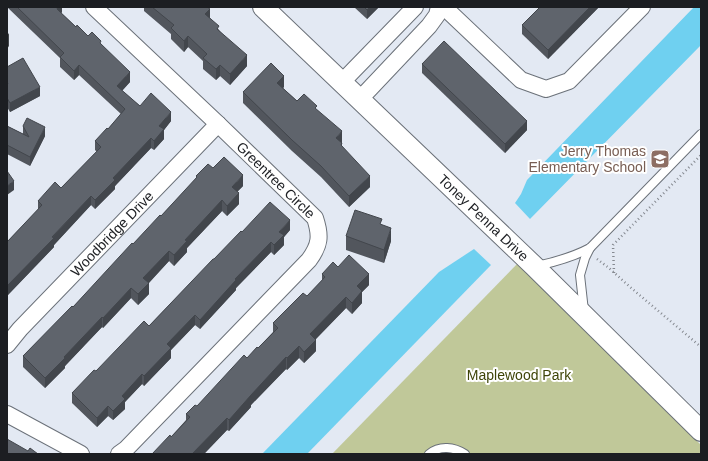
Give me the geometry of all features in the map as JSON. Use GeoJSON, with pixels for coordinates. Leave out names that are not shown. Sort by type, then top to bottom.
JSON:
{"type":"FeatureCollection","features":[{"type":"Feature","properties":{"kind":"street","name":"Greentree Circle"},"geometry":{"type":"LineString","coordinates":[[94,7],[218,124],[314,218],[318,229],[319,240],[316,251],[303,266],[126,449],[119,454]]}},
{"type":"Feature","properties":{"kind":"street","name":"Toney Penna Drive"},"geometry":{"type":"LineString","coordinates":[[262,7],[534,266],[701,431]]}},
{"type":"Feature","properties":{"kind":"street"},"geometry":{"type":"LineString","coordinates":[[342,82],[415,7]]}},
{"type":"Feature","properties":{"kind":"street"},"geometry":{"type":"LineString","coordinates":[[360,99],[429,26],[437,15],[439,7]]}},
{"type":"Feature","properties":{"kind":"street"},"geometry":{"type":"LineString","coordinates":[[444,7],[521,80],[546,89],[569,81],[642,7]]}},
{"type":"Feature","properties":{"kind":"street","name":"Woodbridge Drive"},"geometry":{"type":"LineString","coordinates":[[7,345],[20,329],[218,124]]}},
{"type":"Feature","properties":{"kind":"street"},"geometry":{"type":"LineString","coordinates":[[7,414],[82,454]]}},
{"type":"Feature","properties":{"kind":"lane"},"geometry":{"type":"LineString","coordinates":[[585,316],[580,274],[590,248],[701,134]]}},
{"type":"Feature","properties":{"kind":"lane"},"geometry":{"type":"LineString","coordinates":[[534,266],[551,263],[590,248]]}},
{"type":"Feature","properties":{"kind":"lane"},"geometry":{"type":"LineString","coordinates":[[429,454],[438,449],[449,448],[465,454]]}},
{"type":"Feature","properties":{"kind":"path"},"geometry":{"type":"LineString","coordinates":[[614,273],[613,245],[701,155]]}},
{"type":"Feature","properties":{"kind":"path"},"geometry":{"type":"LineString","coordinates":[[594,264],[596,259],[609,268],[701,347]]}},
{"type":"Feature","properties":{"kind":"green space","name":"Maplewood Park"},"geometry":{"type":"Polygon","coordinates":[[[518,263],[701,445],[701,454],[332,454],[518,263]]]}},
{"type":"Feature","properties":{"kind":"water"},"geometry":{"type":"Polygon","coordinates":[[[694,7],[701,7],[701,45],[530,219],[515,203],[527,180],[694,7]]]}},
{"type":"Feature","properties":{"kind":"water"},"geometry":{"type":"Polygon","coordinates":[[[474,249],[491,265],[307,454],[262,454],[439,272],[474,249]]]}},
{"type":"Feature","properties":{"kind":"building"},"geometry":{"type":"Polygon","coordinates":[[[17,7],[58,7],[57,9],[88,36],[92,32],[101,41],[100,43],[130,72],[117,86],[140,106],[151,93],[171,112],[159,126],[164,129],[154,141],[151,138],[113,178],[115,180],[95,200],[91,196],[52,237],[54,238],[7,286],[7,242],[42,205],[38,201],[55,182],[61,188],[101,147],[95,141],[107,128],[108,129],[125,109],[79,65],[74,71],[60,57],[64,53],[17,7]]]}},
{"type":"Feature","properties":{"kind":"building"},"geometry":{"type":"Polygon","coordinates":[[[152,7],[207,7],[210,9],[205,14],[219,26],[217,29],[247,55],[230,74],[220,65],[216,69],[203,58],[207,54],[188,36],[184,41],[171,28],[174,25],[152,7]]]}},
{"type":"Feature","properties":{"kind":"building"},"geometry":{"type":"Polygon","coordinates":[[[540,7],[590,7],[548,50],[522,25],[540,7]]]}},
{"type":"Feature","properties":{"kind":"building"},"geometry":{"type":"Polygon","coordinates":[[[444,41],[527,121],[505,144],[422,64],[444,41]]]}},
{"type":"Feature","properties":{"kind":"building"},"geometry":{"type":"Polygon","coordinates":[[[23,58],[40,87],[10,103],[7,98],[7,67],[23,58]]]}},
{"type":"Feature","properties":{"kind":"building"},"geometry":{"type":"Polygon","coordinates":[[[271,63],[284,76],[277,83],[297,101],[304,94],[317,106],[315,108],[342,131],[336,138],[370,176],[349,196],[321,166],[243,92],[271,63]]]}},
{"type":"Feature","properties":{"kind":"building"},"geometry":{"type":"Polygon","coordinates":[[[27,118],[45,127],[30,157],[7,145],[7,126],[29,137],[23,126],[27,118]]]}},
{"type":"Feature","properties":{"kind":"building"},"geometry":{"type":"Polygon","coordinates":[[[224,157],[243,175],[232,187],[239,193],[227,206],[222,200],[185,240],[187,241],[174,255],[169,251],[143,278],[149,283],[138,294],[131,288],[45,378],[23,356],[72,306],[73,307],[132,243],[133,244],[160,215],[161,216],[208,164],[213,168],[224,157]]]}},
{"type":"Feature","properties":{"kind":"building"},"geometry":{"type":"Polygon","coordinates":[[[7,171],[14,181],[7,186],[7,171]]]}},
{"type":"Feature","properties":{"kind":"building"},"geometry":{"type":"Polygon","coordinates":[[[270,202],[290,220],[279,232],[284,235],[274,245],[271,242],[235,279],[236,280],[200,320],[195,315],[167,344],[171,348],[144,376],[142,374],[122,396],[125,399],[113,411],[108,406],[97,418],[72,393],[94,370],[96,371],[144,321],[149,326],[270,202]]]}},
{"type":"Feature","properties":{"kind":"building"},"geometry":{"type":"Polygon","coordinates":[[[355,210],[382,219],[380,224],[391,228],[384,250],[346,236],[355,210]]]}},
{"type":"Feature","properties":{"kind":"building"},"geometry":{"type":"Polygon","coordinates":[[[349,255],[369,274],[357,286],[362,291],[352,303],[346,297],[310,334],[316,340],[304,352],[299,346],[287,358],[286,357],[229,420],[227,418],[192,454],[152,454],[190,417],[186,414],[195,405],[197,406],[244,355],[247,358],[278,328],[273,323],[303,293],[307,296],[325,277],[322,274],[333,262],[338,267],[349,255]]]}},
{"type":"Feature","properties":{"kind":"building"},"geometry":{"type":"Polygon","coordinates":[[[7,439],[28,451],[30,448],[38,454],[7,454],[7,439]]]}},
{"type":"Feature","properties":{"kind":"place","name":"Jerry Thomas Elementary School"},"geometry":{"type":"Point","coordinates":[660,159]}}]}
